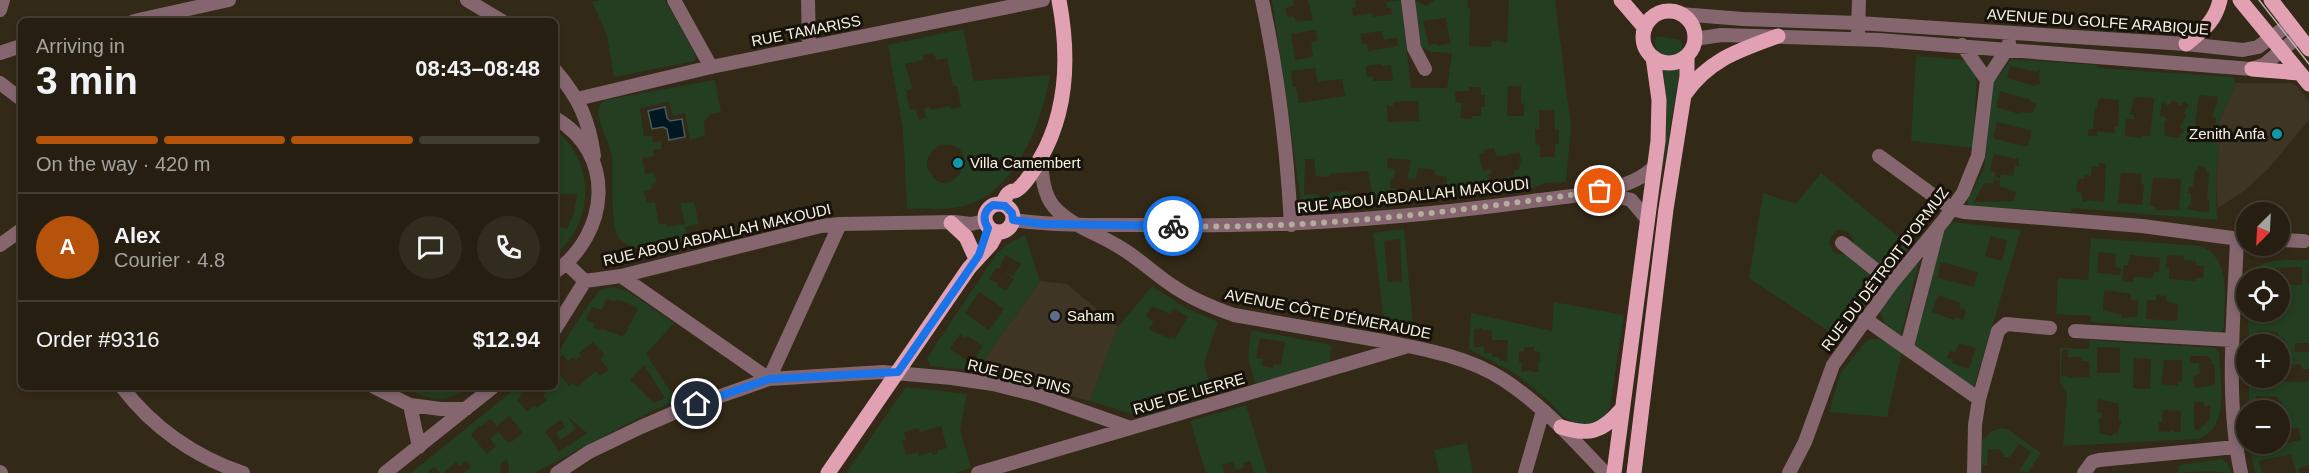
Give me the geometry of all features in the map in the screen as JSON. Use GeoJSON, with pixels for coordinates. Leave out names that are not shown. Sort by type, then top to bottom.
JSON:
{"type":"FeatureCollection","features":[{"type":"Feature","properties":{"kind":"main road"},"geometry":{"type":"LineString","coordinates":[[989,224],[1010,228],[1009,193],[1018,190],[1041,159],[1054,124],[1065,78],[1065,34],[1059,0]]}},
{"type":"Feature","properties":{"kind":"main road"},"geometry":{"type":"LineString","coordinates":[[1621,0],[1645,28]]}},
{"type":"Feature","properties":{"kind":"main road"},"geometry":{"type":"LineString","coordinates":[[1634,473],[1687,56],[1695,39],[1693,27],[1659,0]]}},
{"type":"Feature","properties":{"kind":"main road"},"geometry":{"type":"LineString","coordinates":[[2186,44],[2213,21],[2220,0]]}},
{"type":"Feature","properties":{"kind":"main road"},"geometry":{"type":"LineString","coordinates":[[2240,0],[2304,78]]}},
{"type":"Feature","properties":{"kind":"main road"},"geometry":{"type":"LineString","coordinates":[[2271,0],[2309,49]]}},
{"type":"Feature","properties":{"kind":"main road"},"geometry":{"type":"LineString","coordinates":[[1614,473],[1659,120],[1653,57],[1644,41],[1645,28],[1657,14],[1678,13]]}},
{"type":"Feature","properties":{"kind":"main road"},"geometry":{"type":"LineString","coordinates":[[1683,96],[1702,72],[1714,64],[1734,53],[1778,36]]}},
{"type":"Feature","properties":{"kind":"main road"},"geometry":{"type":"LineString","coordinates":[[1653,57],[1670,63],[1687,56]]}},
{"type":"Feature","properties":{"kind":"main road"},"geometry":{"type":"LineString","coordinates":[[2252,69],[2304,78]]}},
{"type":"Feature","properties":{"kind":"main road"},"geometry":{"type":"LineString","coordinates":[[828,473],[978,257],[993,205],[1008,211]]}},
{"type":"Feature","properties":{"kind":"main road"},"geometry":{"type":"LineString","coordinates":[[953,223],[966,237],[978,257]]}},
{"type":"Feature","properties":{"kind":"main road"},"geometry":{"type":"LineString","coordinates":[[1561,427],[1583,432],[1596,430],[1606,425],[1621,410]]}},
{"type":"Feature","properties":{"kind":"street"},"geometry":{"type":"LineString","coordinates":[[0,10],[3,0]]}},
{"type":"Feature","properties":{"kind":"street"},"geometry":{"type":"LineString","coordinates":[[148,18],[229,0]]}},
{"type":"Feature","properties":{"kind":"street"},"geometry":{"type":"LineString","coordinates":[[467,0],[497,18]]}},
{"type":"Feature","properties":{"kind":"street"},"geometry":{"type":"LineString","coordinates":[[674,0],[711,67]]}},
{"type":"Feature","properties":{"kind":"street"},"geometry":{"type":"LineString","coordinates":[[808,0],[809,47]]}},
{"type":"Feature","properties":{"kind":"street","name":"RUE TAMARISS"},"geometry":{"type":"LineString","coordinates":[[577,99],[711,67],[1043,0]]}},
{"type":"Feature","properties":{"kind":"street"},"geometry":{"type":"LineString","coordinates":[[1262,0],[1285,136],[1292,225]]}},
{"type":"Feature","properties":{"kind":"street"},"geometry":{"type":"LineString","coordinates":[[1408,0],[1414,48],[1425,69]]}},
{"type":"Feature","properties":{"kind":"street"},"geometry":{"type":"LineString","coordinates":[[1857,39],[1858,0]]}},
{"type":"Feature","properties":{"kind":"street","name":"AVENUE DU GOLFE ARABIQUE"},"geometry":{"type":"LineString","coordinates":[[1678,13],[1743,19],[1858,23],[2254,49],[2277,43],[2295,30]]}},
{"type":"Feature","properties":{"kind":"street","name":"RUE DU DÉTROIT D'ORMUZ"},"geometry":{"type":"LineString","coordinates":[[1789,473],[1805,442],[1833,364],[1892,283],[1953,209],[1963,193],[1977,162],[1987,80],[2007,49],[2011,34]]}},
{"type":"Feature","properties":{"kind":"street"},"geometry":{"type":"LineString","coordinates":[[1695,39],[1721,35],[1857,39],[1962,45],[2252,69]]}},
{"type":"Feature","properties":{"kind":"street","name":"AVENUE DU GOLFE ARABIQUE"},"geometry":{"type":"LineString","coordinates":[[2252,69],[2265,64],[2277,43]]}},
{"type":"Feature","properties":{"kind":"street"},"geometry":{"type":"LineString","coordinates":[[1962,45],[1987,80]]}},
{"type":"Feature","properties":{"kind":"street"},"geometry":{"type":"LineString","coordinates":[[0,52],[18,47]]}},
{"type":"Feature","properties":{"kind":"street"},"geometry":{"type":"LineString","coordinates":[[558,74],[585,114],[596,170],[598,198],[594,222],[579,252],[558,270]]}},
{"type":"Feature","properties":{"kind":"street"},"geometry":{"type":"LineString","coordinates":[[0,83],[18,97]]}},
{"type":"Feature","properties":{"kind":"street"},"geometry":{"type":"LineString","coordinates":[[558,120],[579,138],[596,170]]}},
{"type":"Feature","properties":{"kind":"street"},"geometry":{"type":"LineString","coordinates":[[1879,156],[1953,209],[1994,216],[2142,226],[2236,238]]}},
{"type":"Feature","properties":{"kind":"street","name":"AVENUE CÔTE D'ÉMERAUDE"},"geometry":{"type":"LineString","coordinates":[[1041,159],[1042,177],[1048,199],[1063,216],[1124,250],[1184,294],[1212,307],[1249,318],[1410,346],[1450,356],[1489,372],[1543,411],[1605,473]]}},
{"type":"Feature","properties":{"kind":"street","name":"RUE ABOU ABDALLAH MAKOUDI"},"geometry":{"type":"LineString","coordinates":[[1008,211],[1043,224],[1292,225],[1459,210],[1600,191],[1639,179],[1654,167]]}},
{"type":"Feature","properties":{"kind":"street","name":"RUE ABOU ABDALLAH MAKOUDI"},"geometry":{"type":"LineString","coordinates":[[1600,191],[1630,200],[1647,219]]}},
{"type":"Feature","properties":{"kind":"street","name":"RUE ABOU ABDALLAH MAKOUDI"},"geometry":{"type":"LineString","coordinates":[[567,264],[585,281],[621,276],[763,239],[840,224],[953,223],[958,218],[989,224]]}},
{"type":"Feature","properties":{"kind":"street"},"geometry":{"type":"LineString","coordinates":[[621,276],[769,379],[840,224]]}},
{"type":"Feature","properties":{"kind":"street"},"geometry":{"type":"LineString","coordinates":[[1907,346],[1937,229]]}},
{"type":"Feature","properties":{"kind":"street"},"geometry":{"type":"LineString","coordinates":[[0,245],[18,232]]}},
{"type":"Feature","properties":{"kind":"street"},"geometry":{"type":"LineString","coordinates":[[2290,240],[2304,241]]}},
{"type":"Feature","properties":{"kind":"street"},"geometry":{"type":"LineString","coordinates":[[1842,243],[1892,283]]}},
{"type":"Feature","properties":{"kind":"street"},"geometry":{"type":"LineString","coordinates":[[2088,468],[2236,447],[2232,340],[2240,256]]}},
{"type":"Feature","properties":{"kind":"street"},"geometry":{"type":"LineString","coordinates":[[558,324],[585,281]]}},
{"type":"Feature","properties":{"kind":"street"},"geometry":{"type":"LineString","coordinates":[[1865,319],[1907,346],[1980,399]]}},
{"type":"Feature","properties":{"kind":"street"},"geometry":{"type":"LineString","coordinates":[[1974,473],[1975,425],[1998,331],[2006,324],[2050,328]]}},
{"type":"Feature","properties":{"kind":"street"},"geometry":{"type":"LineString","coordinates":[[2075,331],[2232,340]]}},
{"type":"Feature","properties":{"kind":"street","name":"RUE DE LIERRE"},"geometry":{"type":"LineString","coordinates":[[978,473],[1410,346]]}},
{"type":"Feature","properties":{"kind":"street","name":"RUE DES PINS"},"geometry":{"type":"LineString","coordinates":[[557,473],[589,452],[659,419],[769,379],[898,372],[993,384],[1057,401],[1131,428]]}},
{"type":"Feature","properties":{"kind":"street"},"geometry":{"type":"LineString","coordinates":[[124,390],[135,403],[170,435],[212,461],[243,473]]}},
{"type":"Feature","properties":{"kind":"street"},"geometry":{"type":"LineString","coordinates":[[380,390],[410,405],[466,409]]}},
{"type":"Feature","properties":{"kind":"street"},"geometry":{"type":"LineString","coordinates":[[385,473],[489,390]]}},
{"type":"Feature","properties":{"kind":"street"},"geometry":{"type":"LineString","coordinates":[[410,405],[419,447]]}},
{"type":"Feature","properties":{"kind":"street"},"geometry":{"type":"LineString","coordinates":[[1525,473],[1543,411]]}},
{"type":"Feature","properties":{"kind":"street"},"geometry":{"type":"LineString","coordinates":[[2237,454],[2241,473]]}},
{"type":"Feature","properties":{"kind":"shaded area"},"geometry":{"type":"Polygon","coordinates":[[[2236,83],[2289,83],[2297,86],[2309,101],[2309,120],[2269,168],[2244,191],[2218,208],[2216,185],[2220,132],[2218,125],[2236,83]]]}},
{"type":"Feature","properties":{"kind":"shaded area"},"geometry":{"type":"Polygon","coordinates":[[[1040,281],[1067,284],[1118,327],[1090,401],[976,371],[1040,281]]]}},
{"type":"Feature","properties":{"kind":"green space"},"geometry":{"type":"Polygon","coordinates":[[[665,0],[694,52],[695,61],[614,77],[607,35],[592,2],[665,0]]]}},
{"type":"Feature","properties":{"kind":"green space"},"geometry":{"type":"Polygon","coordinates":[[[1272,0],[1293,0],[1294,6],[1285,8],[1287,17],[1294,16],[1296,22],[1313,20],[1308,0],[1358,0],[1355,1],[1356,7],[1352,8],[1353,16],[1372,13],[1373,17],[1392,14],[1386,2],[1401,0],[1411,88],[1447,88],[1452,53],[1432,52],[1421,47],[1414,0],[1426,6],[1435,0],[1468,0],[1467,8],[1470,8],[1469,46],[1491,47],[1492,40],[1507,43],[1509,0],[1555,0],[1571,127],[1566,182],[1545,183],[1531,189],[1311,211],[1301,202],[1272,0]],[[1446,18],[1423,21],[1429,45],[1437,44],[1438,46],[1450,43],[1446,18]],[[1316,30],[1291,34],[1295,60],[1313,57],[1311,42],[1318,41],[1316,30]],[[1382,31],[1360,34],[1362,44],[1367,43],[1368,51],[1398,46],[1397,38],[1384,40],[1382,31]],[[1391,65],[1366,66],[1367,77],[1373,76],[1373,81],[1393,81],[1391,65]],[[1315,68],[1291,71],[1293,87],[1296,87],[1299,103],[1345,96],[1342,79],[1318,82],[1315,68]],[[1508,86],[1507,116],[1524,116],[1524,104],[1521,103],[1521,86],[1508,86]],[[1469,87],[1469,91],[1455,91],[1456,103],[1462,103],[1460,118],[1472,119],[1472,116],[1481,116],[1481,107],[1485,107],[1485,95],[1481,95],[1481,87],[1469,87]],[[1418,101],[1393,102],[1393,106],[1387,106],[1388,122],[1419,121],[1418,101]],[[1539,110],[1539,129],[1535,130],[1536,144],[1540,145],[1540,157],[1555,157],[1555,144],[1559,143],[1559,130],[1555,129],[1554,110],[1539,110]],[[1494,148],[1484,150],[1484,153],[1479,154],[1483,171],[1491,169],[1492,173],[1488,174],[1490,181],[1496,180],[1497,183],[1505,181],[1505,177],[1514,175],[1514,171],[1520,169],[1519,164],[1522,163],[1519,152],[1497,157],[1494,148]],[[1388,158],[1387,168],[1395,169],[1394,179],[1391,179],[1390,188],[1433,192],[1434,186],[1446,187],[1447,177],[1435,175],[1435,170],[1418,168],[1416,179],[1407,178],[1411,160],[1388,158]],[[1305,159],[1304,195],[1318,194],[1319,197],[1328,197],[1331,192],[1349,191],[1350,202],[1373,200],[1368,171],[1329,174],[1329,177],[1316,176],[1314,159],[1305,159]]]}},
{"type":"Feature","properties":{"kind":"green space"},"geometry":{"type":"Polygon","coordinates":[[[963,29],[974,81],[1050,75],[1041,112],[1024,152],[1000,185],[984,197],[967,205],[953,208],[907,209],[903,131],[888,45],[963,29]],[[934,53],[923,55],[923,60],[905,64],[913,89],[906,91],[910,110],[916,109],[919,120],[926,118],[924,108],[930,107],[931,110],[950,106],[951,109],[961,107],[957,86],[953,86],[947,58],[936,60],[934,53]],[[940,145],[933,150],[927,165],[930,173],[939,182],[948,183],[961,170],[964,161],[962,152],[954,146],[940,145]]]}},
{"type":"Feature","properties":{"kind":"green space"},"geometry":{"type":"Polygon","coordinates":[[[1657,36],[1681,40],[1683,50],[1663,170],[1666,94],[1663,66],[1654,40],[1657,36]]]}},
{"type":"Feature","properties":{"kind":"green space"},"geometry":{"type":"Polygon","coordinates":[[[1916,56],[1964,60],[1970,63],[1977,74],[1973,148],[1911,141],[1916,56]]]}},
{"type":"Feature","properties":{"kind":"green space"},"geometry":{"type":"Polygon","coordinates":[[[2011,59],[2097,65],[2097,68],[2233,77],[2236,83],[2218,125],[2220,132],[2216,185],[2217,220],[2072,208],[2071,212],[1968,206],[1967,201],[1984,169],[1991,93],[1994,83],[2011,59]],[[2010,66],[2007,78],[2035,86],[2040,85],[2039,68],[2037,72],[2010,66]],[[2000,91],[1996,107],[2019,114],[2019,112],[2033,113],[2036,104],[2031,100],[2000,91]],[[2199,95],[2195,124],[2197,131],[2210,132],[2211,126],[2215,126],[2216,117],[2212,117],[2218,97],[2199,95]],[[2134,97],[2130,114],[2134,115],[2134,119],[2126,119],[2125,136],[2141,138],[2150,136],[2154,98],[2134,97]],[[2101,98],[2095,108],[2093,129],[2089,129],[2088,136],[2097,136],[2097,131],[2115,133],[2115,127],[2118,126],[2119,100],[2101,98]],[[2173,100],[2168,106],[2162,102],[2160,116],[2167,120],[2164,122],[2165,136],[2178,138],[2184,130],[2180,127],[2189,105],[2184,102],[2180,106],[2173,100]],[[1997,122],[1993,138],[2028,146],[2032,131],[1997,122]],[[1994,154],[1990,171],[1995,172],[1995,177],[2000,178],[2001,174],[2013,176],[2015,166],[2019,167],[2018,157],[2017,159],[1994,154]],[[2099,163],[2098,167],[2092,166],[2091,176],[2084,175],[2084,179],[2078,179],[2076,191],[2081,192],[2083,202],[2089,200],[2104,202],[2106,164],[2099,163]],[[2198,166],[2193,187],[2189,187],[2191,205],[2188,205],[2188,209],[2209,211],[2207,200],[2209,173],[2206,172],[2206,167],[2198,166]],[[2121,173],[2118,203],[2142,205],[2144,184],[2141,183],[2142,174],[2121,173]],[[2153,178],[2150,205],[2156,210],[2179,210],[2181,179],[2153,178]],[[1994,179],[1993,184],[1984,183],[1974,202],[2014,201],[2016,192],[1999,186],[2000,181],[1994,179]]]}},
{"type":"Feature","properties":{"kind":"green space"},"geometry":{"type":"Polygon","coordinates":[[[715,80],[721,112],[710,114],[704,122],[705,136],[690,140],[685,113],[673,116],[669,102],[640,108],[644,136],[652,136],[653,143],[661,141],[662,149],[653,150],[654,156],[642,158],[645,174],[654,173],[657,183],[651,184],[652,189],[644,192],[647,203],[655,202],[659,224],[666,224],[667,227],[685,224],[680,203],[694,202],[699,224],[685,227],[689,240],[671,245],[644,249],[627,244],[619,238],[614,224],[612,156],[599,118],[600,105],[605,100],[715,80]]]}},
{"type":"Feature","properties":{"kind":"green space"},"geometry":{"type":"Polygon","coordinates":[[[558,132],[578,158],[584,175],[585,192],[578,226],[558,252],[558,225],[567,229],[574,214],[577,194],[560,194],[558,201],[558,132]]]}},
{"type":"Feature","properties":{"kind":"green space"},"geometry":{"type":"Polygon","coordinates":[[[1821,173],[1910,246],[1891,273],[1854,246],[1853,238],[1847,231],[1838,230],[1832,235],[1829,243],[1833,251],[1847,254],[1881,281],[1839,338],[1749,278],[1763,193],[1796,204],[1821,173]]]}},
{"type":"Feature","properties":{"kind":"green space"},"geometry":{"type":"Polygon","coordinates":[[[1952,222],[2021,230],[1974,387],[1913,346],[1943,233],[1952,222]],[[1991,236],[1985,256],[2002,261],[2007,241],[1991,236]],[[1941,262],[1938,278],[1974,287],[1978,272],[1941,262]],[[1938,295],[1932,312],[1954,320],[1955,317],[1963,320],[1966,310],[1959,308],[1961,303],[1938,295]],[[1959,343],[1956,352],[1950,351],[1947,358],[1953,360],[1952,363],[1969,369],[1976,348],[1959,343]]]}},
{"type":"Feature","properties":{"kind":"green space"},"geometry":{"type":"Polygon","coordinates":[[[1404,229],[1414,334],[1385,329],[1373,233],[1404,229]],[[1400,239],[1384,241],[1388,282],[1402,281],[1400,239]]]}},
{"type":"Feature","properties":{"kind":"green space"},"geometry":{"type":"Polygon","coordinates":[[[1025,235],[1040,281],[976,371],[930,366],[927,358],[997,253],[1025,235]],[[1006,255],[999,269],[996,268],[989,279],[998,283],[997,285],[1006,291],[1014,279],[1006,274],[1013,276],[1021,264],[1006,255]],[[979,292],[965,313],[989,330],[1004,309],[979,292]],[[960,334],[950,349],[972,364],[983,346],[960,334]]]}},
{"type":"Feature","properties":{"kind":"green space"},"geometry":{"type":"Polygon","coordinates":[[[2091,238],[2200,246],[2210,251],[2222,269],[2225,292],[2224,326],[2221,333],[2177,332],[2177,329],[2091,322],[2091,316],[2056,314],[2058,278],[2088,280],[2091,238]],[[2099,252],[2097,273],[2120,275],[2121,268],[2115,267],[2116,254],[2099,252]],[[2130,255],[2128,265],[2124,265],[2122,281],[2133,282],[2134,277],[2153,278],[2154,272],[2159,272],[2160,258],[2130,255]],[[2167,255],[2166,267],[2169,268],[2169,279],[2195,281],[2196,278],[2203,278],[2204,266],[2196,265],[2196,261],[2184,260],[2184,256],[2167,255]],[[2104,290],[2103,310],[2121,315],[2121,318],[2137,317],[2139,301],[2131,300],[2131,294],[2104,290]],[[2156,295],[2156,300],[2147,300],[2146,319],[2177,321],[2178,304],[2166,301],[2166,296],[2156,295]]]}},
{"type":"Feature","properties":{"kind":"green space"},"geometry":{"type":"Polygon","coordinates":[[[1920,258],[1901,336],[1886,326],[1879,310],[1920,258]]]}},
{"type":"Feature","properties":{"kind":"green space"},"geometry":{"type":"Polygon","coordinates":[[[2283,260],[2309,260],[2307,283],[2309,283],[2309,343],[2295,343],[2295,352],[2309,352],[2309,369],[2303,369],[2300,364],[2290,365],[2290,334],[2257,331],[2257,334],[2249,334],[2248,322],[2290,322],[2290,285],[2302,285],[2302,267],[2258,268],[2267,263],[2283,260]]]}},
{"type":"Feature","properties":{"kind":"green space"},"geometry":{"type":"Polygon","coordinates":[[[1152,286],[1184,307],[1218,322],[1204,363],[1213,396],[1138,416],[1090,401],[1118,327],[1152,286]],[[1152,306],[1146,316],[1154,322],[1149,329],[1175,339],[1188,317],[1174,308],[1170,314],[1152,306]]]}},
{"type":"Feature","properties":{"kind":"green space"},"geometry":{"type":"Polygon","coordinates":[[[614,287],[629,292],[674,323],[646,354],[677,401],[654,410],[534,473],[509,473],[506,459],[501,464],[500,473],[464,473],[471,466],[466,461],[460,466],[456,462],[443,473],[434,467],[427,473],[411,473],[513,390],[525,390],[517,400],[527,411],[534,406],[537,408],[547,400],[543,395],[548,390],[558,390],[558,373],[569,386],[573,383],[577,387],[596,371],[600,376],[609,370],[601,360],[604,354],[593,342],[579,353],[581,356],[576,360],[573,357],[568,361],[563,355],[558,359],[561,348],[590,302],[606,288],[614,287]],[[606,299],[602,310],[592,307],[586,320],[595,324],[593,327],[621,336],[625,335],[638,308],[616,299],[615,302],[606,299]],[[644,365],[630,380],[654,403],[665,398],[644,365]],[[509,416],[497,426],[490,419],[481,426],[479,425],[471,435],[487,454],[496,446],[490,439],[499,432],[507,442],[511,442],[522,434],[509,416]],[[567,416],[576,429],[560,440],[556,433],[565,427],[561,420],[545,431],[559,452],[587,433],[567,416]]]}},
{"type":"Feature","properties":{"kind":"green space"},"geometry":{"type":"Polygon","coordinates":[[[1554,302],[1624,315],[1610,407],[1604,418],[1589,424],[1577,425],[1562,416],[1549,401],[1513,372],[1469,349],[1471,313],[1552,331],[1554,302]],[[1482,328],[1474,329],[1474,347],[1484,347],[1485,353],[1492,353],[1492,357],[1499,357],[1500,361],[1507,361],[1508,340],[1492,340],[1492,331],[1482,330],[1482,328]],[[1525,347],[1524,351],[1519,352],[1519,362],[1522,362],[1521,372],[1532,370],[1532,372],[1539,372],[1540,352],[1534,351],[1534,347],[1525,347]]]}},
{"type":"Feature","properties":{"kind":"green space"},"geometry":{"type":"Polygon","coordinates":[[[1251,330],[1331,345],[1330,363],[1255,384],[1248,356],[1251,330]],[[1260,338],[1256,358],[1263,359],[1262,366],[1273,368],[1274,364],[1281,365],[1285,342],[1260,338]]]}},
{"type":"Feature","properties":{"kind":"green space"},"geometry":{"type":"Polygon","coordinates":[[[1870,339],[1880,339],[1902,351],[1887,417],[1829,412],[1840,374],[1865,342],[1870,339]]]}},
{"type":"Feature","properties":{"kind":"green space"},"geometry":{"type":"Polygon","coordinates":[[[2089,340],[2216,348],[2219,353],[2221,402],[2215,425],[2198,439],[2063,446],[2067,394],[2060,382],[2060,348],[2089,349],[2089,340]],[[2097,347],[2097,373],[2120,373],[2120,348],[2097,347]],[[2062,350],[2061,376],[2069,378],[2090,377],[2089,361],[2082,361],[2081,357],[2068,357],[2068,350],[2062,350]],[[2190,356],[2190,363],[2199,363],[2200,374],[2193,377],[2195,388],[2215,385],[2215,364],[2212,364],[2206,356],[2190,356]],[[2134,358],[2133,388],[2150,389],[2151,359],[2134,358]],[[2164,360],[2161,384],[2178,386],[2179,382],[2182,382],[2182,360],[2164,360]],[[2098,399],[2097,412],[2102,413],[2102,418],[2099,419],[2100,433],[2112,436],[2116,432],[2116,436],[2122,421],[2119,420],[2119,404],[2098,399]],[[2194,402],[2194,429],[2198,430],[2209,421],[2211,406],[2204,406],[2203,402],[2194,402]],[[2163,410],[2162,422],[2159,422],[2158,431],[2181,432],[2181,411],[2163,410]]]}},
{"type":"Feature","properties":{"kind":"green space"},"geometry":{"type":"Polygon","coordinates":[[[2309,378],[2309,465],[2298,469],[2299,473],[2296,473],[2291,454],[2259,461],[2262,473],[2255,473],[2252,454],[2290,454],[2290,442],[2301,440],[2299,428],[2292,429],[2290,424],[2290,400],[2256,396],[2256,400],[2249,400],[2249,388],[2290,388],[2290,382],[2307,382],[2309,378]]]}},
{"type":"Feature","properties":{"kind":"green space"},"geometry":{"type":"Polygon","coordinates":[[[906,387],[967,394],[960,430],[971,468],[955,473],[846,473],[906,387]],[[941,426],[920,432],[918,428],[904,432],[906,440],[902,441],[906,455],[918,452],[919,456],[931,452],[933,455],[947,448],[941,426]]]}},
{"type":"Feature","properties":{"kind":"green space"},"geometry":{"type":"Polygon","coordinates":[[[408,390],[464,390],[451,397],[443,398],[408,390]]]}},
{"type":"Feature","properties":{"kind":"green space"},"geometry":{"type":"Polygon","coordinates":[[[1246,405],[1267,473],[1254,473],[1250,461],[1243,463],[1244,467],[1236,470],[1233,462],[1222,465],[1224,473],[1206,473],[1190,421],[1246,405]]]}},
{"type":"Feature","properties":{"kind":"green space"},"geometry":{"type":"Polygon","coordinates":[[[2002,428],[2009,430],[2041,453],[2028,473],[2019,471],[2031,452],[2019,444],[2010,457],[2004,457],[2001,450],[1988,449],[1987,465],[1983,465],[1981,473],[1982,440],[1992,431],[2002,428]]]}},
{"type":"Feature","properties":{"kind":"green space"},"geometry":{"type":"Polygon","coordinates":[[[1467,443],[1473,473],[1439,473],[1434,450],[1467,443]]]}},
{"type":"Feature","properties":{"kind":"green space"},"geometry":{"type":"Polygon","coordinates":[[[2222,459],[2228,464],[2231,473],[2208,471],[2178,473],[2179,465],[2222,459]]]}},
{"type":"Feature","properties":{"kind":"water"},"geometry":{"type":"Polygon","coordinates":[[[665,107],[667,118],[670,121],[682,119],[685,137],[669,140],[667,129],[663,127],[652,129],[648,111],[665,107]]]}},
{"type":"Feature","properties":{"kind":"tram line"},"geometry":{"type":"LineString","coordinates":[[2259,0],[2309,64]]}},
{"type":"Feature","properties":{"kind":"way so far"},"geometry":{"type":"LineString","coordinates":[[1173,226],[1252,226],[1365,220],[1600,191]]}},
{"type":"Feature","properties":{"kind":"place","name":"Zenith Anfa"},"geometry":{"type":"Point","coordinates":[2277,134]}},
{"type":"Feature","properties":{"kind":"place","name":"Villa Camembert"},"geometry":{"type":"Point","coordinates":[958,163]}},
{"type":"Feature","properties":{"kind":"place","name":"Saham"},"geometry":{"type":"Point","coordinates":[1055,316]}},
{"type":"Feature","properties":{"kind":"route"},"geometry":{"type":"LineString","coordinates":[[697,404],[769,379],[898,372],[979,255],[981,243],[988,228],[984,217],[993,205],[1002,204],[1010,209],[1013,220],[1043,224],[1173,226]]}}]}
